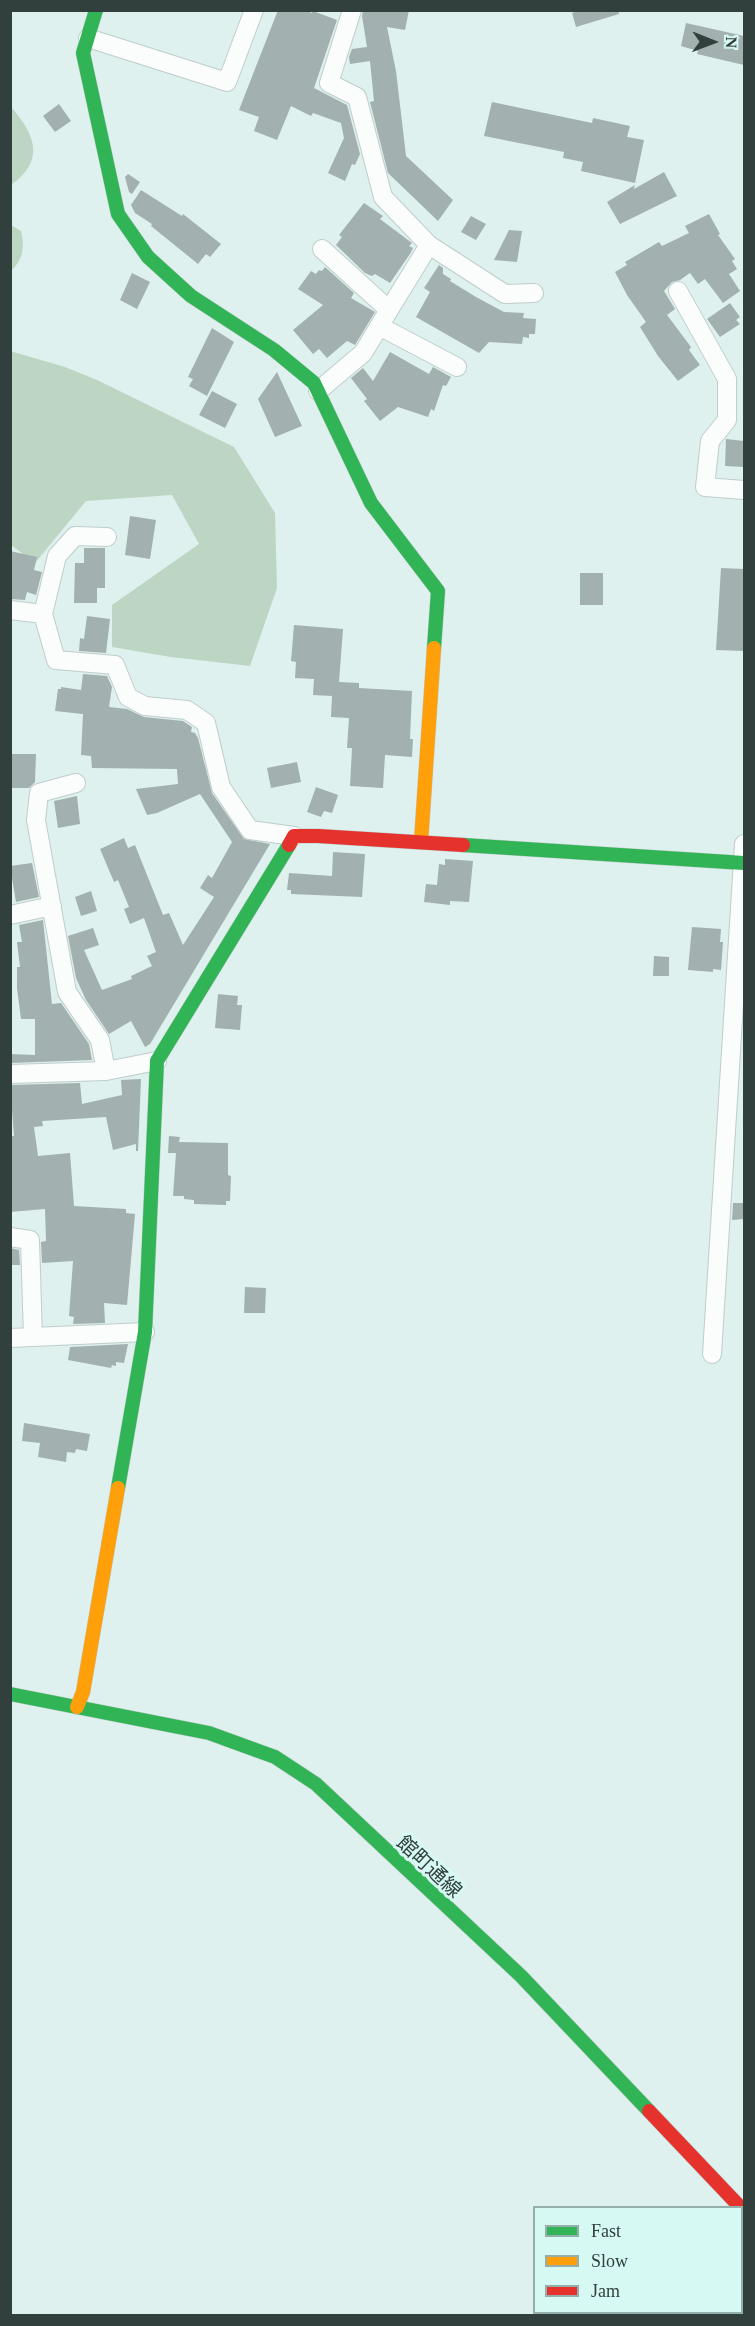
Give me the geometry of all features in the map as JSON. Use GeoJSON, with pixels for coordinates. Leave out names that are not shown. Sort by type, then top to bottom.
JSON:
{"type":"FeatureCollection","features":[{"type":"Feature","properties":{"kind":"street"},"geometry":{"type":"LineString","coordinates":[[96,10],[83,53],[118,214],[148,257],[191,296],[274,350],[314,383],[371,503],[438,591],[421,842]]}},
{"type":"Feature","properties":{"kind":"street"},"geometry":{"type":"LineString","coordinates":[[88,38],[226,82],[255,10]]}},
{"type":"Feature","properties":{"kind":"street"},"geometry":{"type":"LineString","coordinates":[[352,10],[329,83],[357,98],[383,197],[429,245],[505,294],[534,293]]}},
{"type":"Feature","properties":{"kind":"street"},"geometry":{"type":"LineString","coordinates":[[318,392],[363,353],[429,245]]}},
{"type":"Feature","properties":{"kind":"street"},"geometry":{"type":"LineString","coordinates":[[322,249],[389,310]]}},
{"type":"Feature","properties":{"kind":"street"},"geometry":{"type":"LineString","coordinates":[[678,291],[727,379],[727,420],[710,441],[705,487],[744,490]]}},
{"type":"Feature","properties":{"kind":"street"},"geometry":{"type":"LineString","coordinates":[[379,326],[457,367]]}},
{"type":"Feature","properties":{"kind":"street"},"geometry":{"type":"LineString","coordinates":[[107,537],[75,536],[57,556],[43,614],[56,660],[115,665],[128,697],[145,706],[187,710],[206,723],[221,787],[250,830],[294,836],[744,863]]}},
{"type":"Feature","properties":{"kind":"street"},"geometry":{"type":"LineString","coordinates":[[10,610],[43,614]]}},
{"type":"Feature","properties":{"kind":"street"},"geometry":{"type":"LineString","coordinates":[[76,783],[39,793],[36,820],[67,992],[100,1040],[106,1071]]}},
{"type":"Feature","properties":{"kind":"street"},"geometry":{"type":"LineString","coordinates":[[77,1707],[86,1681],[145,1332],[157,1061],[294,836]]}},
{"type":"Feature","properties":{"kind":"street"},"geometry":{"type":"LineString","coordinates":[[712,1354],[744,844]]}},
{"type":"Feature","properties":{"kind":"street"},"geometry":{"type":"LineString","coordinates":[[10,915],[52,906]]}},
{"type":"Feature","properties":{"kind":"street"},"geometry":{"type":"LineString","coordinates":[[10,1074],[106,1071],[157,1061]]}},
{"type":"Feature","properties":{"kind":"street"},"geometry":{"type":"LineString","coordinates":[[10,1237],[30,1240],[33,1337]]}},
{"type":"Feature","properties":{"kind":"street"},"geometry":{"type":"LineString","coordinates":[[10,1338],[145,1332]]}},
{"type":"Feature","properties":{"kind":"street","name":"館町通線"},"geometry":{"type":"LineString","coordinates":[[10,1694],[209,1733],[275,1757],[316,1784],[521,1976],[739,2206]]}},
{"type":"Feature","properties":{"kind":"green space"},"geometry":{"type":"Polygon","coordinates":[[[11,107],[20,117],[31,138],[33,157],[22,176],[11,185],[11,107]]]}},
{"type":"Feature","properties":{"kind":"green space"},"geometry":{"type":"Polygon","coordinates":[[[11,225],[21,231],[23,242],[20,258],[11,271],[11,225]]]}},
{"type":"Feature","properties":{"kind":"green space"},"geometry":{"type":"Polygon","coordinates":[[[10,351],[65,367],[97,380],[234,447],[275,513],[277,588],[250,666],[171,657],[112,647],[112,605],[199,544],[172,495],[86,501],[35,563],[11,545],[10,351]]]}},
{"type":"Feature","properties":{"kind":"building"},"geometry":{"type":"Polygon","coordinates":[[[278,10],[304,10],[312,13],[313,11],[337,20],[314,88],[347,105],[360,154],[355,165],[352,164],[345,181],[328,173],[344,138],[341,123],[313,113],[311,116],[291,106],[277,140],[254,131],[259,117],[239,110],[278,10]]]}},
{"type":"Feature","properties":{"kind":"building"},"geometry":{"type":"Polygon","coordinates":[[[363,10],[409,10],[405,30],[387,27],[396,71],[406,156],[453,200],[438,221],[388,173],[370,102],[374,101],[370,61],[350,64],[349,57],[352,49],[367,47],[363,10]]]}},
{"type":"Feature","properties":{"kind":"building"},"geometry":{"type":"Polygon","coordinates":[[[581,10],[618,10],[619,14],[576,27],[572,13],[581,10]]]}},
{"type":"Feature","properties":{"kind":"building"},"geometry":{"type":"Polygon","coordinates":[[[686,23],[744,36],[744,65],[697,54],[698,51],[681,46],[686,23]]]}},
{"type":"Feature","properties":{"kind":"building"},"geometry":{"type":"Polygon","coordinates":[[[492,102],[592,123],[593,118],[630,126],[627,137],[644,140],[635,183],[581,171],[583,162],[563,158],[564,152],[484,136],[492,102]]]}},
{"type":"Feature","properties":{"kind":"building"},"geometry":{"type":"Polygon","coordinates":[[[59,104],[71,121],[55,132],[43,116],[59,104]]]}},
{"type":"Feature","properties":{"kind":"building"},"geometry":{"type":"Polygon","coordinates":[[[664,172],[677,196],[620,224],[607,202],[635,185],[634,189],[664,172]]]}},
{"type":"Feature","properties":{"kind":"building"},"geometry":{"type":"Polygon","coordinates":[[[128,174],[140,182],[132,194],[129,192],[125,177],[128,174]]]}},
{"type":"Feature","properties":{"kind":"building"},"geometry":{"type":"Polygon","coordinates":[[[141,190],[182,216],[183,214],[221,244],[210,257],[206,254],[198,264],[151,226],[152,224],[135,213],[131,205],[141,190]]]}},
{"type":"Feature","properties":{"kind":"building"},"geometry":{"type":"Polygon","coordinates":[[[364,203],[383,216],[380,219],[412,243],[409,246],[413,248],[410,254],[390,283],[375,274],[372,276],[365,273],[336,245],[342,237],[339,235],[364,203]]]}},
{"type":"Feature","properties":{"kind":"building"},"geometry":{"type":"Polygon","coordinates":[[[709,214],[720,234],[718,235],[735,259],[732,261],[737,269],[729,274],[740,291],[723,303],[705,279],[698,284],[690,273],[672,282],[664,291],[675,309],[667,315],[691,347],[689,350],[700,365],[678,381],[658,356],[640,327],[646,322],[627,295],[615,272],[627,265],[625,262],[659,242],[662,246],[689,233],[685,226],[709,214]]]}},
{"type":"Feature","properties":{"kind":"building"},"geometry":{"type":"Polygon","coordinates":[[[471,216],[486,224],[476,240],[461,232],[471,216]]]}},
{"type":"Feature","properties":{"kind":"building"},"geometry":{"type":"Polygon","coordinates":[[[509,230],[522,231],[517,262],[494,260],[509,230]]]}},
{"type":"Feature","properties":{"kind":"building"},"geometry":{"type":"Polygon","coordinates":[[[439,265],[443,268],[443,274],[451,279],[450,281],[476,297],[504,312],[524,313],[523,318],[536,319],[535,334],[529,334],[529,338],[523,337],[522,344],[489,342],[479,353],[416,317],[430,292],[424,288],[439,265]]]}},
{"type":"Feature","properties":{"kind":"building"},"geometry":{"type":"Polygon","coordinates":[[[325,267],[354,293],[351,298],[375,312],[355,345],[347,341],[327,358],[319,349],[313,354],[293,330],[323,305],[298,289],[311,271],[316,274],[325,267]]]}},
{"type":"Feature","properties":{"kind":"building"},"geometry":{"type":"Polygon","coordinates":[[[132,273],[150,282],[137,309],[120,300],[132,273]]]}},
{"type":"Feature","properties":{"kind":"building"},"geometry":{"type":"Polygon","coordinates":[[[730,303],[740,317],[736,320],[740,324],[720,337],[707,319],[730,303]]]}},
{"type":"Feature","properties":{"kind":"building"},"geometry":{"type":"Polygon","coordinates":[[[212,328],[234,342],[207,396],[189,386],[193,379],[188,377],[212,328]]]}},
{"type":"Feature","properties":{"kind":"building"},"geometry":{"type":"Polygon","coordinates":[[[390,352],[429,374],[433,367],[451,377],[446,386],[443,385],[434,411],[431,409],[428,417],[398,407],[380,421],[364,401],[367,399],[351,378],[363,368],[373,381],[390,352]]]}},
{"type":"Feature","properties":{"kind":"building"},"geometry":{"type":"Polygon","coordinates":[[[277,372],[302,426],[275,437],[258,399],[277,372]]]}},
{"type":"Feature","properties":{"kind":"building"},"geometry":{"type":"Polygon","coordinates":[[[212,391],[237,404],[225,428],[199,415],[212,391]]]}},
{"type":"Feature","properties":{"kind":"building"},"geometry":{"type":"Polygon","coordinates":[[[726,439],[744,441],[744,467],[725,466],[726,439]]]}},
{"type":"Feature","properties":{"kind":"building"},"geometry":{"type":"Polygon","coordinates":[[[130,516],[156,520],[150,559],[125,555],[130,516]]]}},
{"type":"Feature","properties":{"kind":"building"},"geometry":{"type":"Polygon","coordinates":[[[84,548],[105,548],[105,588],[97,588],[97,603],[74,603],[75,563],[84,563],[84,548]]]}},
{"type":"Feature","properties":{"kind":"building"},"geometry":{"type":"Polygon","coordinates":[[[10,551],[37,557],[34,570],[42,572],[36,595],[27,592],[25,600],[10,599],[10,551]]]}},
{"type":"Feature","properties":{"kind":"building"},"geometry":{"type":"Polygon","coordinates":[[[721,568],[744,569],[744,651],[716,650],[721,568]]]}},
{"type":"Feature","properties":{"kind":"building"},"geometry":{"type":"Polygon","coordinates":[[[580,573],[603,573],[603,605],[580,605],[580,573]]]}},
{"type":"Feature","properties":{"kind":"building"},"geometry":{"type":"Polygon","coordinates":[[[87,616],[110,619],[106,653],[79,651],[80,638],[84,639],[87,616]]]}},
{"type":"Feature","properties":{"kind":"building"},"geometry":{"type":"Polygon","coordinates":[[[294,625],[343,629],[339,682],[359,683],[359,688],[412,691],[410,739],[413,739],[412,757],[385,755],[383,788],[350,786],[352,748],[347,748],[349,718],[331,717],[332,696],[313,695],[314,679],[295,678],[296,662],[291,661],[294,625]]]}},
{"type":"Feature","properties":{"kind":"building"},"geometry":{"type":"Polygon","coordinates":[[[83,674],[107,676],[112,687],[109,707],[127,709],[144,717],[183,721],[192,727],[191,732],[195,733],[198,738],[212,793],[244,839],[270,844],[150,1044],[145,1047],[131,1021],[109,1034],[86,1000],[76,978],[68,936],[93,928],[99,945],[84,950],[102,990],[132,979],[131,976],[152,966],[147,956],[156,952],[144,918],[130,924],[124,909],[129,907],[118,880],[114,882],[100,849],[124,838],[128,848],[135,845],[163,915],[169,913],[183,945],[214,897],[200,888],[208,875],[212,878],[232,842],[200,794],[157,813],[147,815],[136,789],[178,784],[177,769],[92,768],[91,756],[81,755],[83,714],[55,711],[58,689],[61,687],[81,690],[83,674]]]}},
{"type":"Feature","properties":{"kind":"building"},"geometry":{"type":"Polygon","coordinates":[[[10,754],[36,754],[35,782],[29,788],[10,788],[10,754]]]}},
{"type":"Feature","properties":{"kind":"building"},"geometry":{"type":"Polygon","coordinates":[[[297,762],[301,782],[271,788],[267,768],[297,762]]]}},
{"type":"Feature","properties":{"kind":"building"},"geometry":{"type":"Polygon","coordinates":[[[316,787],[338,795],[332,813],[324,811],[321,817],[307,812],[316,787]]]}},
{"type":"Feature","properties":{"kind":"building"},"geometry":{"type":"Polygon","coordinates":[[[77,796],[80,824],[58,828],[54,801],[77,796]]]}},
{"type":"Feature","properties":{"kind":"building"},"geometry":{"type":"Polygon","coordinates":[[[333,852],[365,854],[362,897],[291,894],[291,890],[287,890],[289,873],[332,876],[333,852]]]}},
{"type":"Feature","properties":{"kind":"building"},"geometry":{"type":"Polygon","coordinates":[[[445,859],[473,861],[469,902],[450,901],[450,905],[424,902],[426,884],[437,885],[439,864],[445,865],[445,859]]]}},
{"type":"Feature","properties":{"kind":"building"},"geometry":{"type":"Polygon","coordinates":[[[32,863],[39,897],[16,902],[10,866],[32,863]]]}},
{"type":"Feature","properties":{"kind":"building"},"geometry":{"type":"Polygon","coordinates":[[[91,891],[97,911],[81,916],[75,897],[91,891]]]}},
{"type":"Feature","properties":{"kind":"building"},"geometry":{"type":"Polygon","coordinates":[[[43,920],[52,1004],[61,1003],[89,1044],[92,1060],[10,1063],[10,1054],[35,1055],[35,1019],[21,1019],[17,988],[17,967],[20,967],[17,942],[22,942],[19,925],[43,920]]]}},
{"type":"Feature","properties":{"kind":"building"},"geometry":{"type":"Polygon","coordinates":[[[692,927],[721,929],[720,942],[723,942],[721,970],[713,969],[713,972],[688,970],[692,927]]]}},
{"type":"Feature","properties":{"kind":"building"},"geometry":{"type":"Polygon","coordinates":[[[654,956],[669,957],[669,976],[653,976],[654,956]]]}},
{"type":"Feature","properties":{"kind":"building"},"geometry":{"type":"Polygon","coordinates":[[[218,994],[238,996],[237,1005],[242,1005],[240,1030],[215,1028],[218,994]]]}},
{"type":"Feature","properties":{"kind":"building"},"geometry":{"type":"Polygon","coordinates":[[[141,1079],[138,1151],[136,1151],[136,1144],[113,1150],[106,1117],[42,1121],[43,1126],[34,1127],[38,1156],[70,1153],[74,1206],[126,1209],[126,1213],[135,1214],[127,1305],[104,1303],[105,1323],[73,1324],[74,1317],[69,1316],[73,1261],[42,1263],[41,1242],[46,1241],[45,1209],[10,1212],[10,1136],[14,1136],[10,1085],[80,1083],[82,1104],[122,1095],[121,1080],[141,1079]]]}},
{"type":"Feature","properties":{"kind":"building"},"geometry":{"type":"Polygon","coordinates":[[[169,1136],[180,1137],[179,1142],[228,1143],[228,1175],[231,1176],[230,1201],[226,1201],[226,1205],[194,1204],[194,1200],[184,1199],[184,1196],[173,1196],[176,1153],[168,1153],[169,1136]]]}},
{"type":"Feature","properties":{"kind":"building"},"geometry":{"type":"Polygon","coordinates":[[[733,1203],[744,1203],[744,1219],[732,1220],[733,1203]]]}},
{"type":"Feature","properties":{"kind":"building"},"geometry":{"type":"Polygon","coordinates":[[[10,1248],[19,1250],[20,1265],[10,1265],[10,1248]]]}},
{"type":"Feature","properties":{"kind":"building"},"geometry":{"type":"Polygon","coordinates":[[[245,1287],[266,1288],[265,1313],[244,1313],[245,1287]]]}},
{"type":"Feature","properties":{"kind":"building"},"geometry":{"type":"Polygon","coordinates":[[[128,1344],[124,1363],[116,1362],[116,1366],[112,1365],[111,1368],[68,1360],[70,1347],[128,1344]]]}},
{"type":"Feature","properties":{"kind":"building"},"geometry":{"type":"Polygon","coordinates":[[[24,1423],[90,1434],[87,1451],[76,1449],[75,1453],[67,1452],[66,1462],[38,1457],[40,1443],[22,1441],[24,1423]]]}},
{"type":"Feature","properties":{"kind":"traffic: fast"},"geometry":{"type":"LineString","coordinates":[[96,10],[83,53],[118,214],[148,257],[191,296],[274,350],[314,383],[371,503],[438,591],[434,648]]}},
{"type":"Feature","properties":{"kind":"traffic: fast"},"geometry":{"type":"LineString","coordinates":[[118,1488],[145,1332],[157,1061],[289,845]]}},
{"type":"Feature","properties":{"kind":"traffic: fast"},"geometry":{"type":"LineString","coordinates":[[463,845],[744,863]]}},
{"type":"Feature","properties":{"kind":"traffic: fast"},"geometry":{"type":"LineString","coordinates":[[10,1694],[209,1733],[275,1757],[316,1784],[521,1976],[649,2111]]}},
{"type":"Feature","properties":{"kind":"traffic: slow"},"geometry":{"type":"LineString","coordinates":[[421,842],[434,648]]}},
{"type":"Feature","properties":{"kind":"traffic: slow"},"geometry":{"type":"LineString","coordinates":[[77,1707],[83,1692],[118,1488]]}},
{"type":"Feature","properties":{"kind":"traffic: jam"},"geometry":{"type":"LineString","coordinates":[[289,845],[294,836],[463,845]]}},
{"type":"Feature","properties":{"kind":"traffic: jam"},"geometry":{"type":"LineString","coordinates":[[649,2111],[739,2206]]}}]}
